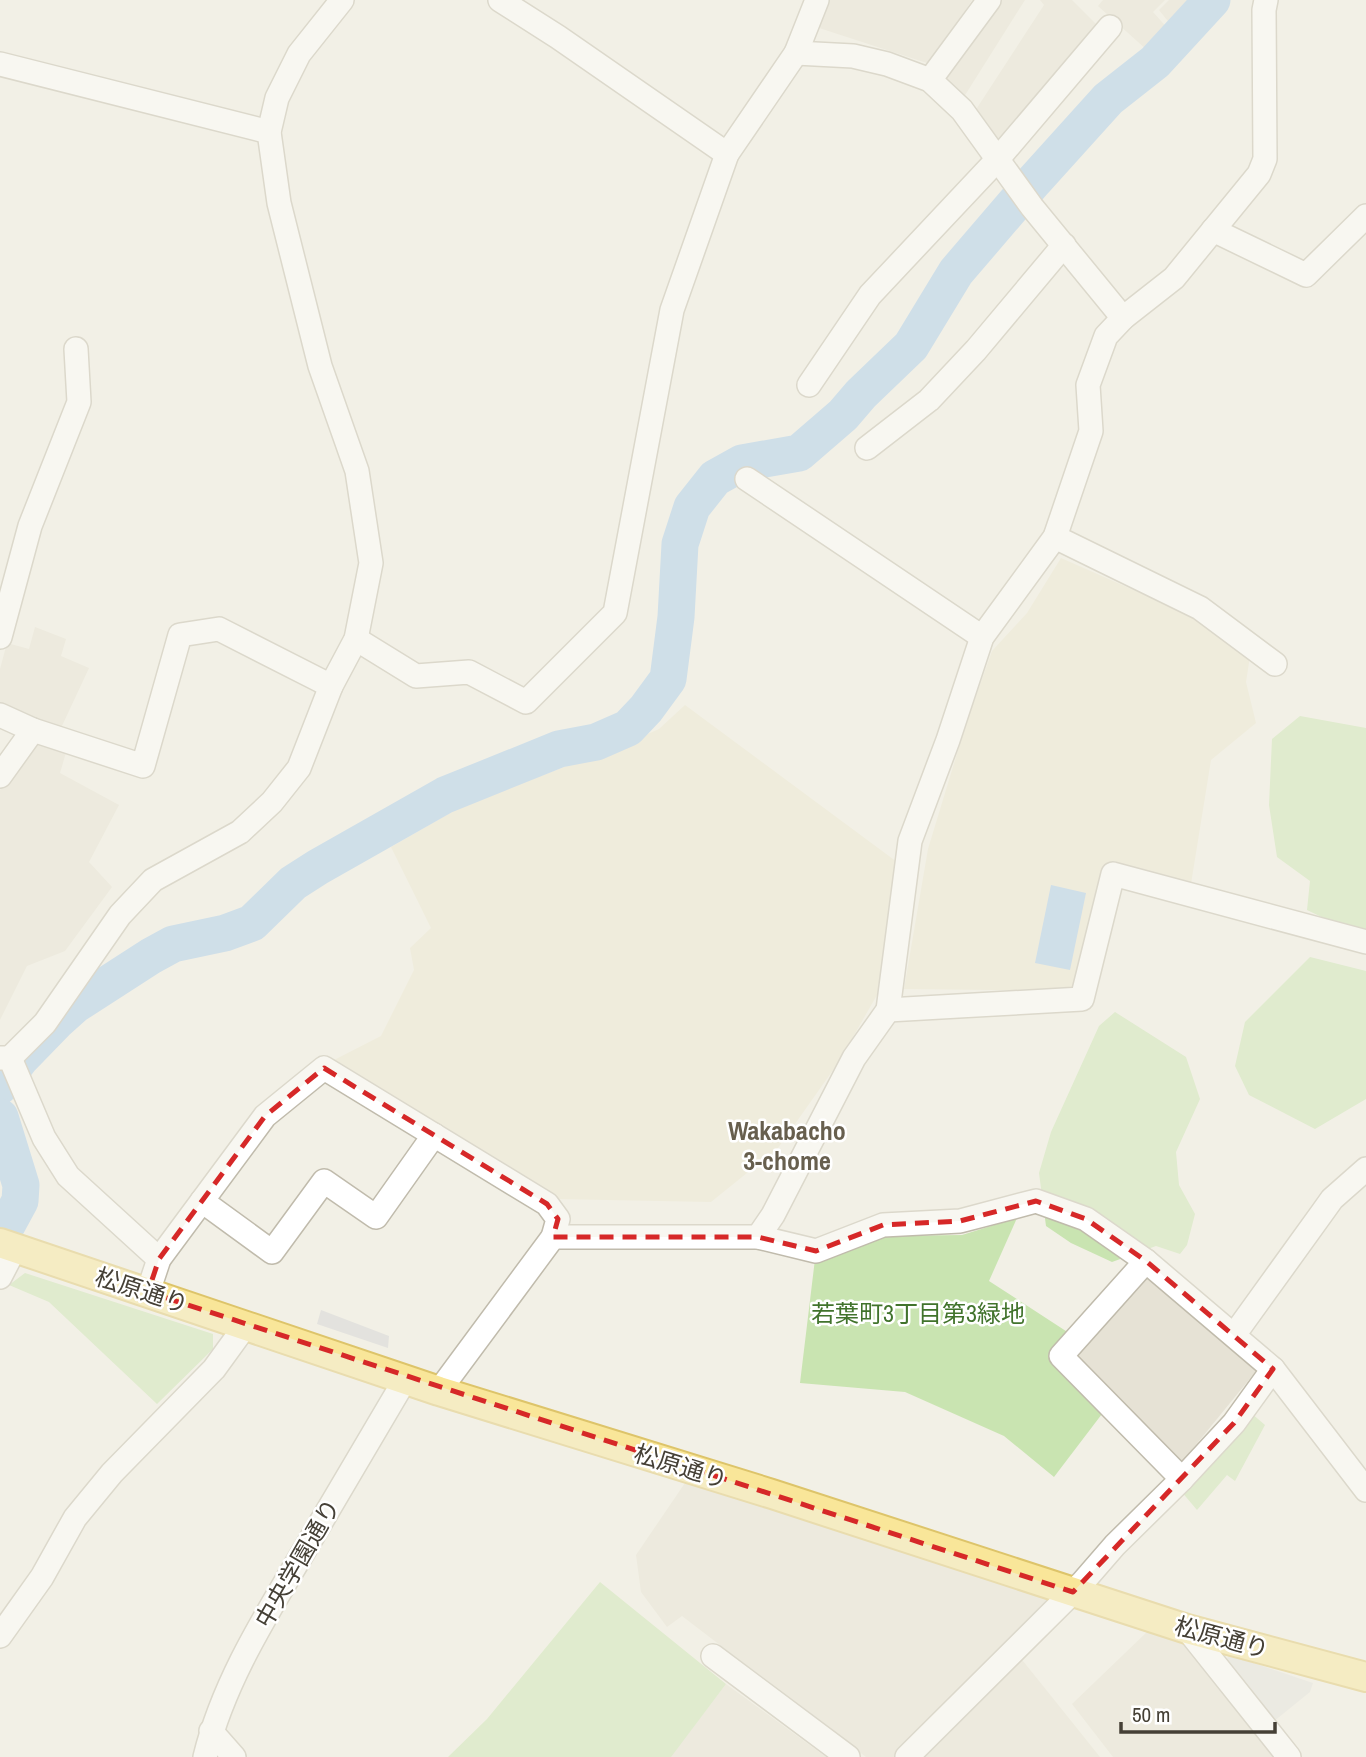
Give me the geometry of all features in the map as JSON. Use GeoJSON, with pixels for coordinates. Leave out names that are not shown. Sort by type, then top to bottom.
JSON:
{"type":"FeatureCollection","features":[{"type":"Feature","properties":{"kind":"main road","name":"松原通り"},"geometry":{"type":"LineString","coordinates":[[7,1246],[439,1391],[772,1494],[1187,1629],[1366,1676]]}},
{"type":"Feature","properties":{"kind":"street"},"geometry":{"type":"LineString","coordinates":[[159,1259],[68,1176],[44,1138],[5,1058],[46,1023],[120,915],[153,880],[240,832],[272,802],[299,768],[331,686],[356,639],[371,563],[357,471],[320,366],[279,203],[269,132],[277,98],[299,54],[342,0]]}},
{"type":"Feature","properties":{"kind":"street"},"geometry":{"type":"LineString","coordinates":[[500,0],[727,154]]}},
{"type":"Feature","properties":{"kind":"street"},"geometry":{"type":"LineString","coordinates":[[930,80],[989,0]]}},
{"type":"Feature","properties":{"kind":"street"},"geometry":{"type":"LineString","coordinates":[[758,1237],[773,1215],[854,1058],[888,1010],[910,842],[982,637],[1055,537],[1091,431],[1088,384],[1106,336],[1123,318],[1174,278],[1259,174],[1265,159],[1266,0]]}},
{"type":"Feature","properties":{"kind":"street"},"geometry":{"type":"LineString","coordinates":[[356,639],[416,676],[470,672],[526,702],[615,613],[672,310],[727,154],[796,53],[812,2]]}},
{"type":"Feature","properties":{"kind":"street"},"geometry":{"type":"LineString","coordinates":[[809,385],[870,295],[1004,169],[1110,27]]}},
{"type":"Feature","properties":{"kind":"street"},"geometry":{"type":"LineString","coordinates":[[796,53],[853,55],[930,80],[962,110],[1032,207],[1123,318]]}},
{"type":"Feature","properties":{"kind":"street"},"geometry":{"type":"LineString","coordinates":[[0,64],[269,132]]}},
{"type":"Feature","properties":{"kind":"street"},"geometry":{"type":"LineString","coordinates":[[1213,230],[1306,275],[1366,216]]}},
{"type":"Feature","properties":{"kind":"street"},"geometry":{"type":"LineString","coordinates":[[867,448],[929,400],[976,350],[1063,245]]}},
{"type":"Feature","properties":{"kind":"street"},"geometry":{"type":"LineString","coordinates":[[0,637],[30,526],[79,402],[76,349]]}},
{"type":"Feature","properties":{"kind":"street"},"geometry":{"type":"LineString","coordinates":[[747,479],[982,637]]}},
{"type":"Feature","properties":{"kind":"street"},"geometry":{"type":"LineString","coordinates":[[1055,537],[1200,608],[1275,664]]}},
{"type":"Feature","properties":{"kind":"street"},"geometry":{"type":"LineString","coordinates":[[0,715],[33,730],[143,766],[180,635],[219,629],[331,686]]}},
{"type":"Feature","properties":{"kind":"street"},"geometry":{"type":"LineString","coordinates":[[0,776],[33,730]]}},
{"type":"Feature","properties":{"kind":"street"},"geometry":{"type":"LineString","coordinates":[[888,1010],[1082,999],[1113,874],[1366,942]]}},
{"type":"Feature","properties":{"kind":"street"},"geometry":{"type":"LineString","coordinates":[[148,1292],[159,1259],[265,1116],[324,1068],[547,1204],[558,1219],[553,1237],[439,1391]]}},
{"type":"Feature","properties":{"kind":"street"},"geometry":{"type":"LineString","coordinates":[[202,1200],[272,1252],[324,1181],[376,1217],[434,1135]]}},
{"type":"Feature","properties":{"kind":"street"},"geometry":{"type":"LineString","coordinates":[[1234,1335],[1332,1199],[1366,1169]]}},
{"type":"Feature","properties":{"kind":"street"},"geometry":{"type":"LineString","coordinates":[[553,1237],[758,1237],[816,1251],[883,1226],[960,1222],[1036,1201],[1087,1219],[1146,1261],[1273,1369],[1366,1490]]}},
{"type":"Feature","properties":{"kind":"street"},"geometry":{"type":"LineString","coordinates":[[0,1277],[7,1246]]}},
{"type":"Feature","properties":{"kind":"street"},"geometry":{"type":"LineString","coordinates":[[1146,1261],[1061,1356],[1182,1479]]}},
{"type":"Feature","properties":{"kind":"street"},"geometry":{"type":"LineString","coordinates":[[0,1636],[42,1577],[75,1518],[112,1473],[215,1369],[246,1325]]}},
{"type":"Feature","properties":{"kind":"street"},"geometry":{"type":"LineString","coordinates":[[907,1757],[1182,1479],[1234,1423],[1273,1369]]}},
{"type":"Feature","properties":{"kind":"street","name":"中央学園通り"},"geometry":{"type":"LineString","coordinates":[[205,1757],[211,1731],[230,1685],[258,1629],[406,1378]]}},
{"type":"Feature","properties":{"kind":"street"},"geometry":{"type":"LineString","coordinates":[[1187,1629],[1290,1757]]}},
{"type":"Feature","properties":{"kind":"street"},"geometry":{"type":"LineString","coordinates":[[713,1656],[848,1757]]}},
{"type":"Feature","properties":{"kind":"street"},"geometry":{"type":"LineString","coordinates":[[211,1731],[234,1757]]}},
{"type":"Feature","properties":{"kind":"highlighted area"},"geometry":{"type":"Polygon","coordinates":[[[324,1068],[547,1204],[558,1219],[553,1237],[758,1237],[816,1251],[883,1225],[960,1221],[1036,1201],[1086,1219],[1146,1261],[1273,1369],[1234,1423],[1073,1592],[148,1292],[159,1259],[265,1116],[324,1068]]]}},
{"type":"Feature","properties":{"kind":"shaded area"},"geometry":{"type":"Polygon","coordinates":[[[825,0],[972,0],[930,64],[816,27],[825,0]]]}},
{"type":"Feature","properties":{"kind":"shaded area"},"geometry":{"type":"Polygon","coordinates":[[[992,0],[1025,0],[962,100],[939,78],[992,0]]]}},
{"type":"Feature","properties":{"kind":"shaded area"},"geometry":{"type":"Polygon","coordinates":[[[1040,0],[1072,0],[1101,29],[997,145],[975,111],[1044,5],[1040,0]]]}},
{"type":"Feature","properties":{"kind":"shaded area"},"geometry":{"type":"Polygon","coordinates":[[[1103,0],[1165,0],[1153,12],[1170,31],[1147,50],[1098,6],[1103,0]]]}},
{"type":"Feature","properties":{"kind":"shaded area"},"geometry":{"type":"Polygon","coordinates":[[[1169,0],[1199,0],[1171,25],[1159,10],[1169,0]]]}},
{"type":"Feature","properties":{"kind":"shaded area"},"geometry":{"type":"Polygon","coordinates":[[[1061,558],[1197,618],[1250,656],[1246,682],[1256,723],[1211,760],[1190,890],[1115,866],[1083,991],[904,989],[928,849],[966,724],[992,651],[1027,613],[1061,558]]]}},
{"type":"Feature","properties":{"kind":"shaded area"},"geometry":{"type":"Polygon","coordinates":[[[35,627],[66,639],[61,656],[89,668],[61,728],[0,705],[0,669],[7,643],[29,649],[35,627]]]}},
{"type":"Feature","properties":{"kind":"shaded area"},"geometry":{"type":"Polygon","coordinates":[[[685,705],[897,862],[877,995],[838,1063],[778,1148],[711,1202],[555,1199],[332,1061],[381,1036],[414,970],[410,948],[431,928],[391,847],[464,805],[659,729],[685,705]]]}},
{"type":"Feature","properties":{"kind":"shaded area"},"geometry":{"type":"Polygon","coordinates":[[[38,738],[67,749],[60,773],[119,805],[89,862],[112,887],[65,951],[27,966],[0,1020],[0,790],[38,738]]]}},
{"type":"Feature","properties":{"kind":"shaded area"},"geometry":{"type":"Polygon","coordinates":[[[1149,1270],[1261,1365],[1181,1463],[1070,1357],[1149,1270]]]}},
{"type":"Feature","properties":{"kind":"shaded area"},"geometry":{"type":"Polygon","coordinates":[[[321,1310],[389,1336],[388,1348],[317,1324],[321,1310]]]}},
{"type":"Feature","properties":{"kind":"shaded area"},"geometry":{"type":"Polygon","coordinates":[[[687,1480],[1049,1597],[1049,1604],[895,1757],[866,1757],[682,1616],[667,1627],[641,1592],[636,1555],[687,1480]]]}},
{"type":"Feature","properties":{"kind":"shaded area"},"geometry":{"type":"Polygon","coordinates":[[[1149,1630],[1188,1642],[1281,1757],[1113,1757],[1072,1704],[1149,1630]]]}},
{"type":"Feature","properties":{"kind":"shaded area"},"geometry":{"type":"Polygon","coordinates":[[[1230,1655],[1313,1683],[1310,1692],[1273,1722],[1224,1661],[1230,1655]]]}},
{"type":"Feature","properties":{"kind":"shaded area"},"geometry":{"type":"Polygon","coordinates":[[[1019,1656],[1100,1757],[918,1757],[1019,1656]]]}},
{"type":"Feature","properties":{"kind":"shaded area"},"geometry":{"type":"Polygon","coordinates":[[[726,1684],[826,1757],[670,1757],[726,1684]]]}},
{"type":"Feature","properties":{"kind":"green space"},"geometry":{"type":"Polygon","coordinates":[[[1300,716],[1366,728],[1366,936],[1307,910],[1310,881],[1277,857],[1269,805],[1272,739],[1300,716]]]}},
{"type":"Feature","properties":{"kind":"green space"},"geometry":{"type":"Polygon","coordinates":[[[1310,957],[1366,971],[1366,1099],[1315,1129],[1249,1095],[1235,1066],[1245,1022],[1310,957]]]}},
{"type":"Feature","properties":{"kind":"green space"},"geometry":{"type":"Polygon","coordinates":[[[1115,1012],[1186,1057],[1200,1099],[1176,1152],[1179,1185],[1195,1214],[1187,1245],[1180,1254],[1156,1246],[1112,1262],[1071,1243],[1046,1226],[1039,1173],[1051,1132],[1099,1026],[1115,1012]]]}},
{"type":"Feature","properties":{"kind":"green space","name":"若葉町3丁目第3緑地"},"geometry":{"type":"Polygon","coordinates":[[[1017,1218],[989,1281],[1072,1335],[1054,1357],[1105,1410],[1054,1477],[1004,1436],[905,1392],[800,1383],[815,1259],[883,1236],[962,1235],[1017,1218]]]}},
{"type":"Feature","properties":{"kind":"green space"},"geometry":{"type":"Polygon","coordinates":[[[25,1273],[213,1334],[213,1349],[157,1404],[49,1302],[9,1285],[25,1273]]]}},
{"type":"Feature","properties":{"kind":"green space"},"geometry":{"type":"Polygon","coordinates":[[[1251,1413],[1265,1425],[1235,1481],[1227,1475],[1197,1510],[1181,1491],[1251,1413]]]}},
{"type":"Feature","properties":{"kind":"green space"},"geometry":{"type":"Polygon","coordinates":[[[600,1582],[726,1684],[671,1757],[448,1757],[487,1719],[600,1582]]]}},
{"type":"Feature","properties":{"kind":"water"},"geometry":{"type":"Polygon","coordinates":[[[1051,885],[1086,893],[1070,970],[1035,963],[1051,885]]]}},
{"type":"Feature","properties":{"kind":"waterway"},"geometry":{"type":"LineString","coordinates":[[0,1086],[21,1058],[75,1005],[151,956],[173,944],[225,933],[252,923],[293,883],[445,795],[559,749],[596,742],[628,728],[668,679],[676,617],[680,544],[692,507],[715,478],[742,463],[799,453],[843,415],[911,346],[956,272],[1034,181],[1108,99],[1155,62],[1212,0]]}},
{"type":"Feature","properties":{"kind":"waterway"},"geometry":{"type":"LineString","coordinates":[[0,1117],[21,1185],[20,1201],[7,1225]]}},
{"type":"Feature","properties":{"kind":"district","name":"Wakabacho 3-chome"},"geometry":{"type":"Point","coordinates":[787,1145]}}]}
